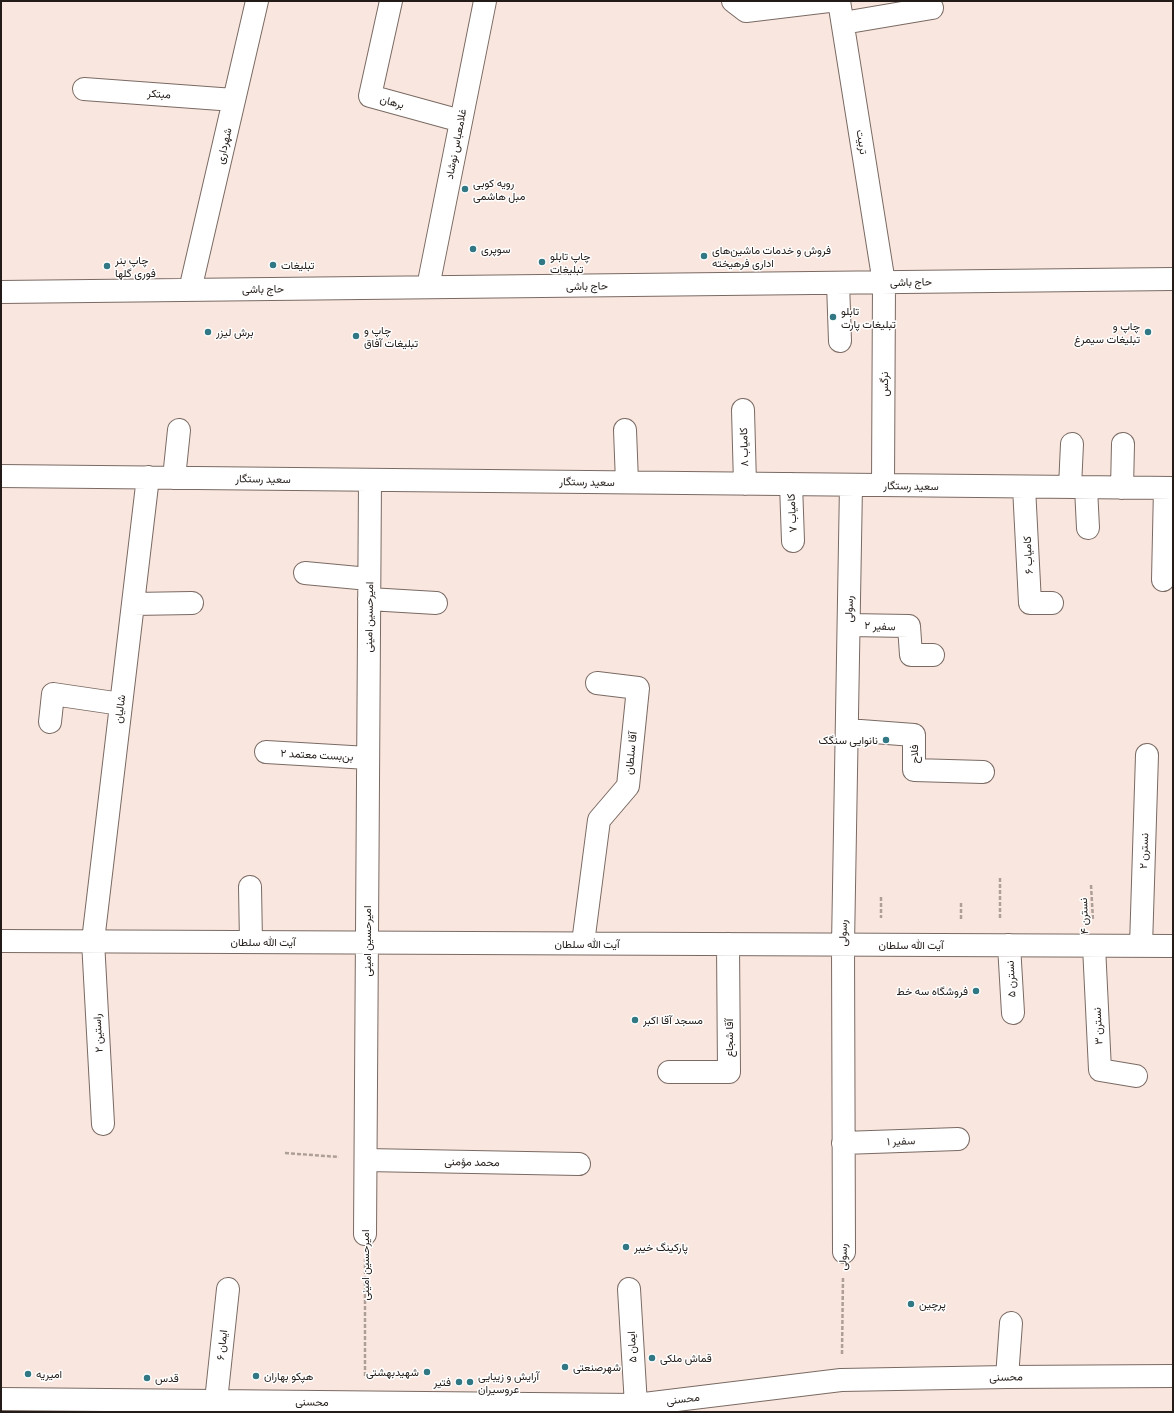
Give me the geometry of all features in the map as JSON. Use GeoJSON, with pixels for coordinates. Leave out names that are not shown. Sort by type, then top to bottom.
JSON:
{"type":"FeatureCollection","features":[{"type":"Feature","properties":{"kind":"street","name":"شهرداری"},"geometry":{"type":"LineString","coordinates":[[190,290],[257,1]]}},
{"type":"Feature","properties":{"kind":"street","name":"برهان"},"geometry":{"type":"LineString","coordinates":[[390,1],[370,96],[461,121]]}},
{"type":"Feature","properties":{"kind":"street","name":"غلامعباس نوشاد"},"geometry":{"type":"LineString","coordinates":[[428,287],[485,1]]}},
{"type":"Feature","properties":{"kind":"street"},"geometry":{"type":"LineString","coordinates":[[733,1],[746,11],[829,1]]}},
{"type":"Feature","properties":{"kind":"street","name":"تربیت"},"geometry":{"type":"LineString","coordinates":[[839,1],[884,283]]}},
{"type":"Feature","properties":{"kind":"street"},"geometry":{"type":"LineString","coordinates":[[843,23],[932,8]]}},
{"type":"Feature","properties":{"kind":"street","name":"مبتکر"},"geometry":{"type":"LineString","coordinates":[[84,89],[234,100]]}},
{"type":"Feature","properties":{"kind":"street","name":"حاج باشی"},"geometry":{"type":"LineString","coordinates":[[1,292],[1173,279]]}},
{"type":"Feature","properties":{"kind":"street"},"geometry":{"type":"LineString","coordinates":[[838,283],[840,341]]}},
{"type":"Feature","properties":{"kind":"street","name":"نرگس"},"geometry":{"type":"LineString","coordinates":[[883,485],[884,283]]}},
{"type":"Feature","properties":{"kind":"street","name":"کامیاب ۸"},"geometry":{"type":"LineString","coordinates":[[743,410],[745,484]]}},
{"type":"Feature","properties":{"kind":"street"},"geometry":{"type":"LineString","coordinates":[[174,478],[179,430]]}},
{"type":"Feature","properties":{"kind":"street"},"geometry":{"type":"LineString","coordinates":[[625,430],[627,482]]}},
{"type":"Feature","properties":{"kind":"street"},"geometry":{"type":"LineString","coordinates":[[1072,444],[1078,487],[1088,528]]}},
{"type":"Feature","properties":{"kind":"street"},"geometry":{"type":"LineString","coordinates":[[1122,488],[1123,444]]}},
{"type":"Feature","properties":{"kind":"street","name":"سعید رستگار"},"geometry":{"type":"LineString","coordinates":[[1,476],[1169,488]]}},
{"type":"Feature","properties":{"kind":"street","name":"شالیان"},"geometry":{"type":"LineString","coordinates":[[93,941],[148,477]]}},
{"type":"Feature","properties":{"kind":"street","name":"امیرحسین امینی"},"geometry":{"type":"LineString","coordinates":[[365,1234],[370,480]]}},
{"type":"Feature","properties":{"kind":"street","name":"کامیاب ۷"},"geometry":{"type":"LineString","coordinates":[[791,484],[793,541]]}},
{"type":"Feature","properties":{"kind":"street","name":"رسولی"},"geometry":{"type":"LineString","coordinates":[[844,1252],[843,945],[851,485]]}},
{"type":"Feature","properties":{"kind":"street","name":"کامیاب ۶"},"geometry":{"type":"LineString","coordinates":[[1024,487],[1030,603],[1052,603]]}},
{"type":"Feature","properties":{"kind":"street"},"geometry":{"type":"LineString","coordinates":[[1163,580],[1169,488]]}},
{"type":"Feature","properties":{"kind":"street"},"geometry":{"type":"LineString","coordinates":[[305,573],[369,589],[436,603]]}},
{"type":"Feature","properties":{"kind":"street"},"geometry":{"type":"LineString","coordinates":[[133,604],[192,603]]}},
{"type":"Feature","properties":{"kind":"street","name":"سفیر ۲"},"geometry":{"type":"LineString","coordinates":[[848,625],[909,626],[911,655],[933,655]]}},
{"type":"Feature","properties":{"kind":"street","name":"آقا سلطان"},"geometry":{"type":"LineString","coordinates":[[583,944],[599,820],[628,786],[638,688],[597,683]]}},
{"type":"Feature","properties":{"kind":"street"},"geometry":{"type":"LineString","coordinates":[[50,722],[53,694],[121,704]]}},
{"type":"Feature","properties":{"kind":"street","name":"فلاح"},"geometry":{"type":"LineString","coordinates":[[847,730],[914,735],[914,770],[983,772]]}},
{"type":"Feature","properties":{"kind":"street","name":"بن‌بست معتمد ۲"},"geometry":{"type":"LineString","coordinates":[[266,752],[368,758]]}},
{"type":"Feature","properties":{"kind":"street","name":"نسترن ۲"},"geometry":{"type":"LineString","coordinates":[[1141,946],[1147,755]]}},
{"type":"Feature","properties":{"kind":"street"},"geometry":{"type":"LineString","coordinates":[[250,887],[251,942]]}},
{"type":"Feature","properties":{"kind":"street","name":"آیت الله سلطان"},"geometry":{"type":"LineString","coordinates":[[1,941],[1173,946]]}},
{"type":"Feature","properties":{"kind":"street","name":"راستین ۲"},"geometry":{"type":"LineString","coordinates":[[93,941],[103,1124]]}},
{"type":"Feature","properties":{"kind":"street","name":"آقا شجاع"},"geometry":{"type":"LineString","coordinates":[[669,1072],[729,1072],[728,944]]}},
{"type":"Feature","properties":{"kind":"street","name":"نسترن ۵"},"geometry":{"type":"LineString","coordinates":[[1005,945],[1013,1013]]}},
{"type":"Feature","properties":{"kind":"street","name":"نسترن ۳"},"geometry":{"type":"LineString","coordinates":[[1094,946],[1100,1070],[1136,1076]]}},
{"type":"Feature","properties":{"kind":"street","name":"سفیر ۱"},"geometry":{"type":"LineString","coordinates":[[843,1143],[958,1138]]}},
{"type":"Feature","properties":{"kind":"street","name":"محمد مؤمنی"},"geometry":{"type":"LineString","coordinates":[[366,1160],[579,1164]]}},
{"type":"Feature","properties":{"kind":"street","name":"ایمان ۶"},"geometry":{"type":"LineString","coordinates":[[216,1401],[228,1289]]}},
{"type":"Feature","properties":{"kind":"street","name":"ایمان ۵"},"geometry":{"type":"LineString","coordinates":[[629,1290],[636,1405]]}},
{"type":"Feature","properties":{"kind":"street"},"geometry":{"type":"LineString","coordinates":[[1007,1377],[1011,1323]]}},
{"type":"Feature","properties":{"kind":"street","name":"محسنی"},"geometry":{"type":"LineString","coordinates":[[1,1399],[174,1406],[216,1401],[364,1407],[636,1405],[841,1380],[1173,1376]]}},
{"type":"Feature","properties":{"kind":"path"},"geometry":{"type":"LineString","coordinates":[[1000,878],[1005,945]]}},
{"type":"Feature","properties":{"kind":"path","name":"نسترن ۴"},"geometry":{"type":"LineString","coordinates":[[1091,885],[1094,946]]}},
{"type":"Feature","properties":{"kind":"path"},"geometry":{"type":"LineString","coordinates":[[285,1153],[366,1160]]}},
{"type":"Feature","properties":{"kind":"path","name":"امیرحسین امینی"},"geometry":{"type":"LineString","coordinates":[[364,1407],[365,1234]]}},
{"type":"Feature","properties":{"kind":"path","name":"رسولی"},"geometry":{"type":"LineString","coordinates":[[841,1380],[844,1252]]}},
{"type":"Feature","properties":{"kind":"place","name":"رویه کوبی مبل هاشمی"},"geometry":{"type":"Point","coordinates":[465,189]}},
{"type":"Feature","properties":{"kind":"place","name":"سوپری"},"geometry":{"type":"Point","coordinates":[473,249]}},
{"type":"Feature","properties":{"kind":"place","name":"فروش و خدمات ماشین‌های اداری فرهیخته"},"geometry":{"type":"Point","coordinates":[704,256]}},
{"type":"Feature","properties":{"kind":"place","name":"چاپ تابلو تبلیغات"},"geometry":{"type":"Point","coordinates":[542,262]}},
{"type":"Feature","properties":{"kind":"place","name":"تبلیغات"},"geometry":{"type":"Point","coordinates":[273,265]}},
{"type":"Feature","properties":{"kind":"place","name":"چاپ بنر فوری گلها"},"geometry":{"type":"Point","coordinates":[107,266]}},
{"type":"Feature","properties":{"kind":"place","name":"تابلو تبلیغات پارت"},"geometry":{"type":"Point","coordinates":[833,317]}},
{"type":"Feature","properties":{"kind":"place","name":"برش لیزر"},"geometry":{"type":"Point","coordinates":[208,332]}},
{"type":"Feature","properties":{"kind":"place","name":"چاپ و تبلیغات سیمرغ"},"geometry":{"type":"Point","coordinates":[1148,332]}},
{"type":"Feature","properties":{"kind":"place","name":"چاپ و تبلیغات آفاق"},"geometry":{"type":"Point","coordinates":[356,336]}},
{"type":"Feature","properties":{"kind":"place","name":"نانوایی سنگک"},"geometry":{"type":"Point","coordinates":[886,740]}},
{"type":"Feature","properties":{"kind":"place","name":"فروشگاه سه خط"},"geometry":{"type":"Point","coordinates":[976,991]}},
{"type":"Feature","properties":{"kind":"place","name":"مسجد آقا اکبر"},"geometry":{"type":"Point","coordinates":[635,1020]}},
{"type":"Feature","properties":{"kind":"place","name":"پارکینگ خیبر"},"geometry":{"type":"Point","coordinates":[626,1247]}},
{"type":"Feature","properties":{"kind":"place","name":"پرچین"},"geometry":{"type":"Point","coordinates":[911,1304]}},
{"type":"Feature","properties":{"kind":"place","name":"قماش ملکی"},"geometry":{"type":"Point","coordinates":[652,1358]}},
{"type":"Feature","properties":{"kind":"place","name":"شهرصنعتی"},"geometry":{"type":"Point","coordinates":[565,1367]}},
{"type":"Feature","properties":{"kind":"place","name":"شهیدبهشتی"},"geometry":{"type":"Point","coordinates":[427,1372]}},
{"type":"Feature","properties":{"kind":"place","name":"امیریه"},"geometry":{"type":"Point","coordinates":[28,1374]}},
{"type":"Feature","properties":{"kind":"place","name":"هپکو بهاران"},"geometry":{"type":"Point","coordinates":[256,1376]}},
{"type":"Feature","properties":{"kind":"place","name":"قدس"},"geometry":{"type":"Point","coordinates":[147,1378]}},
{"type":"Feature","properties":{"kind":"place","name":"فتیر"},"geometry":{"type":"Point","coordinates":[459,1382]}},
{"type":"Feature","properties":{"kind":"place","name":"آرایش و زیبایی عروسیران"},"geometry":{"type":"Point","coordinates":[470,1382]}}]}
